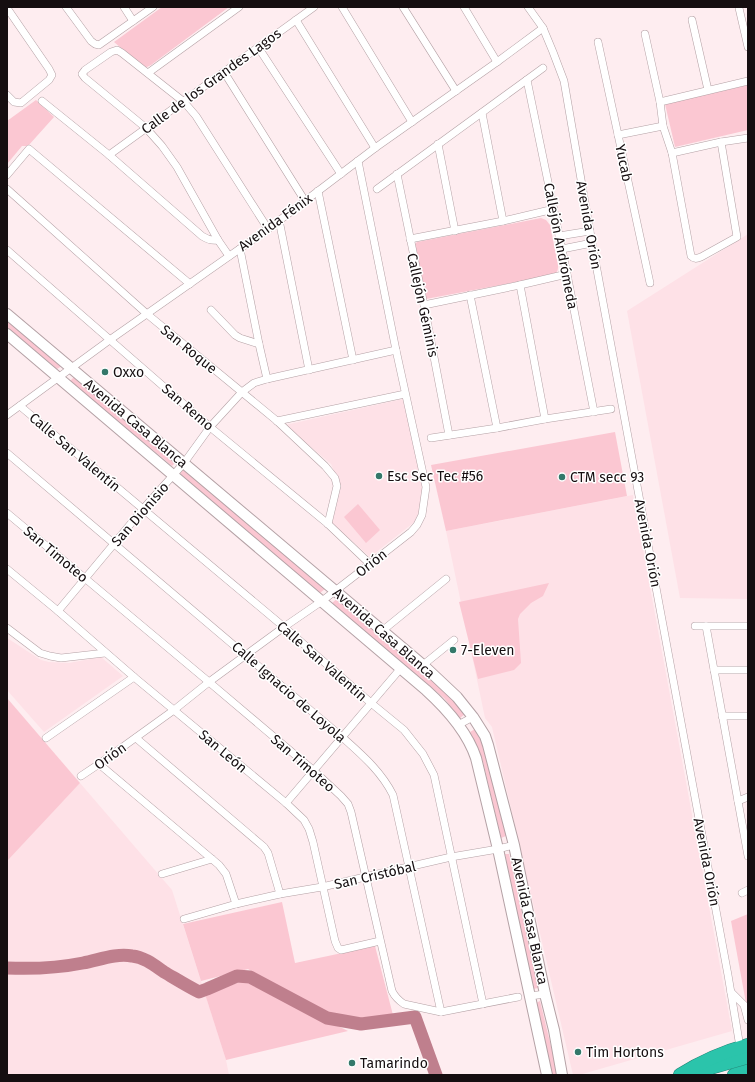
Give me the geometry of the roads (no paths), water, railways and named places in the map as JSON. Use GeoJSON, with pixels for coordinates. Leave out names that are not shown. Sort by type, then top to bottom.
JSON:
{"type":"FeatureCollection","features":[{"type":"Feature","properties":{"kind":"highway"},"geometry":{"type":"LineString","coordinates":[[680,1075],[698,1064],[745,1050]]}},
{"type":"Feature","properties":{"kind":"highway"},"geometry":{"type":"LineString","coordinates":[[685,1075],[745,1050]]}},
{"type":"Feature","properties":{"kind":"highway"},"geometry":{"type":"LineString","coordinates":[[734,1075],[748,1071]]}},
{"type":"Feature","properties":{"kind":"street"},"geometry":{"type":"LineString","coordinates":[[66,7],[91,41],[99,45],[153,7]]}},
{"type":"Feature","properties":{"kind":"street"},"geometry":{"type":"LineString","coordinates":[[124,7],[134,21]]}},
{"type":"Feature","properties":{"kind":"street"},"geometry":{"type":"LineString","coordinates":[[148,73],[238,7]]}},
{"type":"Feature","properties":{"kind":"street","name":"Calle de los Grandes Lagos"},"geometry":{"type":"LineString","coordinates":[[109,155],[314,7]]}},
{"type":"Feature","properties":{"kind":"street"},"geometry":{"type":"LineString","coordinates":[[342,7],[412,122]]}},
{"type":"Feature","properties":{"kind":"street"},"geometry":{"type":"LineString","coordinates":[[403,7],[456,91]]}},
{"type":"Feature","properties":{"kind":"street"},"geometry":{"type":"LineString","coordinates":[[464,7],[497,62]]}},
{"type":"Feature","properties":{"kind":"street","name":"Avenida Orión"},"geometry":{"type":"LineString","coordinates":[[528,7],[543,28],[564,80],[592,243],[731,992],[745,1050]]}},
{"type":"Feature","properties":{"kind":"street"},"geometry":{"type":"LineString","coordinates":[[7,8],[52,75],[49,80],[20,103],[14,102],[7,95]]}},
{"type":"Feature","properties":{"kind":"street"},"geometry":{"type":"LineString","coordinates":[[739,8],[748,47]]}},
{"type":"Feature","properties":{"kind":"street"},"geometry":{"type":"LineString","coordinates":[[296,20],[375,148]]}},
{"type":"Feature","properties":{"kind":"street"},"geometry":{"type":"LineString","coordinates":[[692,20],[708,90]]}},
{"type":"Feature","properties":{"kind":"street","name":"Avenida Fénix"},"geometry":{"type":"LineString","coordinates":[[7,415],[59,378],[70,368],[268,229],[375,148],[543,28]]}},
{"type":"Feature","properties":{"kind":"street"},"geometry":{"type":"LineString","coordinates":[[645,34],[664,126],[672,153],[691,256],[693,258],[701,257],[737,237],[721,142]]}},
{"type":"Feature","properties":{"kind":"street","name":"Yucab"},"geometry":{"type":"LineString","coordinates":[[598,42],[650,283]]}},
{"type":"Feature","properties":{"kind":"street"},"geometry":{"type":"LineString","coordinates":[[258,47],[340,174]]}},
{"type":"Feature","properties":{"kind":"street"},"geometry":{"type":"LineString","coordinates":[[229,256],[218,240],[177,167],[162,146],[146,128],[85,78],[82,74],[85,70],[111,52],[117,50],[184,102],[196,116],[268,229]]}},
{"type":"Feature","properties":{"kind":"street"},"geometry":{"type":"LineString","coordinates":[[377,189],[543,68]]}},
{"type":"Feature","properties":{"kind":"street"},"geometry":{"type":"LineString","coordinates":[[224,72],[305,201]]}},
{"type":"Feature","properties":{"kind":"street","name":"Callejón Andrómeda"},"geometry":{"type":"LineString","coordinates":[[527,80],[594,412]]}},
{"type":"Feature","properties":{"kind":"street"},"geometry":{"type":"LineString","coordinates":[[660,102],[748,80]]}},
{"type":"Feature","properties":{"kind":"street"},"geometry":{"type":"LineString","coordinates":[[42,101],[109,155],[202,236],[208,240],[218,240]]}},
{"type":"Feature","properties":{"kind":"street"},"geometry":{"type":"LineString","coordinates":[[482,113],[503,221]]}},
{"type":"Feature","properties":{"kind":"street"},"geometry":{"type":"LineString","coordinates":[[618,135],[664,126]]}},
{"type":"Feature","properties":{"kind":"street"},"geometry":{"type":"LineString","coordinates":[[672,153],[721,142],[748,138]]}},
{"type":"Feature","properties":{"kind":"street"},"geometry":{"type":"LineString","coordinates":[[438,144],[455,231]]}},
{"type":"Feature","properties":{"kind":"street"},"geometry":{"type":"LineString","coordinates":[[7,175],[28,149],[190,284]]}},
{"type":"Feature","properties":{"kind":"street","name":"Orión"},"geometry":{"type":"LineString","coordinates":[[81,776],[136,738],[209,682],[322,601],[411,532],[417,525],[422,515],[426,487],[405,394],[358,161]]}},
{"type":"Feature","properties":{"kind":"street","name":"Callejón Géminis"},"geometry":{"type":"LineString","coordinates":[[397,174],[450,435]]}},
{"type":"Feature","properties":{"kind":"street","name":"San Roque"},"geometry":{"type":"LineString","coordinates":[[7,189],[147,314],[277,421],[325,466],[335,478],[337,486],[328,524]]}},
{"type":"Feature","properties":{"kind":"street"},"geometry":{"type":"LineString","coordinates":[[318,191],[353,360]]}},
{"type":"Feature","properties":{"kind":"street"},"geometry":{"type":"LineString","coordinates":[[410,239],[503,221],[554,209]]}},
{"type":"Feature","properties":{"kind":"street"},"geometry":{"type":"LineString","coordinates":[[279,220],[309,370]]}},
{"type":"Feature","properties":{"kind":"street"},"geometry":{"type":"LineString","coordinates":[[559,236],[590,231]]}},
{"type":"Feature","properties":{"kind":"street"},"geometry":{"type":"LineString","coordinates":[[562,249],[592,243]]}},
{"type":"Feature","properties":{"kind":"street"},"geometry":{"type":"LineString","coordinates":[[240,249],[267,378]]}},
{"type":"Feature","properties":{"kind":"street","name":"San Remo"},"geometry":{"type":"LineString","coordinates":[[7,250],[210,427],[328,524],[370,564]]}},
{"type":"Feature","properties":{"kind":"street"},"geometry":{"type":"LineString","coordinates":[[424,304],[567,274]]}},
{"type":"Feature","properties":{"kind":"street"},"geometry":{"type":"LineString","coordinates":[[520,285],[544,419]]}},
{"type":"Feature","properties":{"kind":"street"},"geometry":{"type":"LineString","coordinates":[[470,295],[497,428]]}},
{"type":"Feature","properties":{"kind":"street"},"geometry":{"type":"LineString","coordinates":[[211,310],[240,338],[259,344]]}},
{"type":"Feature","properties":{"kind":"street","name":"Avenida Casa Blanca"},"geometry":{"type":"LineString","coordinates":[[7,314],[423,665],[457,697],[473,717],[485,736],[490,749],[514,845],[554,1030],[562,1075]]}},
{"type":"Feature","properties":{"kind":"street","name":"Avenida Casa Blanca"},"geometry":{"type":"LineString","coordinates":[[7,334],[401,668],[437,700],[468,738],[476,758],[498,849],[547,1075]]}},
{"type":"Feature","properties":{"kind":"street","name":"San Dionisio"},"geometry":{"type":"LineString","coordinates":[[58,611],[143,509],[174,476],[210,427],[242,392],[254,383],[267,378],[396,350]]}},
{"type":"Feature","properties":{"kind":"street"},"geometry":{"type":"LineString","coordinates":[[277,421],[405,394]]}},
{"type":"Feature","properties":{"kind":"street","name":"Calle San Valentín"},"geometry":{"type":"LineString","coordinates":[[20,406],[284,627],[404,730],[423,754],[434,775],[483,1004]]}},
{"type":"Feature","properties":{"kind":"street"},"geometry":{"type":"LineString","coordinates":[[431,438],[611,409]]}},
{"type":"Feature","properties":{"kind":"street","name":"Calle Ignacio de Loyola"},"geometry":{"type":"LineString","coordinates":[[7,453],[246,655],[376,768],[387,783],[393,795],[441,1012]]}},
{"type":"Feature","properties":{"kind":"street","name":"San Timoteo"},"geometry":{"type":"LineString","coordinates":[[7,513],[313,770],[348,804],[392,991],[399,1001],[404,1004],[441,1012],[518,997]]}},
{"type":"Feature","properties":{"kind":"street","name":"San León"},"geometry":{"type":"LineString","coordinates":[[7,569],[58,611],[105,653],[286,803],[304,820],[309,829],[334,941],[338,948],[341,950],[380,941]]}},
{"type":"Feature","properties":{"kind":"street"},"geometry":{"type":"LineString","coordinates":[[382,630],[446,579]]}},
{"type":"Feature","properties":{"kind":"street"},"geometry":{"type":"LineString","coordinates":[[695,626],[748,626]]}},
{"type":"Feature","properties":{"kind":"street"},"geometry":{"type":"LineString","coordinates":[[706,626],[747,843],[748,856]]}},
{"type":"Feature","properties":{"kind":"street"},"geometry":{"type":"LineString","coordinates":[[7,628],[40,653],[50,656],[61,658],[105,653]]}},
{"type":"Feature","properties":{"kind":"street"},"geometry":{"type":"LineString","coordinates":[[423,665],[454,640]]}},
{"type":"Feature","properties":{"kind":"street"},"geometry":{"type":"LineString","coordinates":[[286,803],[401,668]]}},
{"type":"Feature","properties":{"kind":"street"},"geometry":{"type":"LineString","coordinates":[[714,670],[748,670]]}},
{"type":"Feature","properties":{"kind":"street"},"geometry":{"type":"LineString","coordinates":[[46,738],[134,677]]}},
{"type":"Feature","properties":{"kind":"street"},"geometry":{"type":"LineString","coordinates":[[722,716],[748,716]]}},
{"type":"Feature","properties":{"kind":"street"},"geometry":{"type":"LineString","coordinates":[[458,725],[473,717]]}},
{"type":"Feature","properties":{"kind":"street"},"geometry":{"type":"LineString","coordinates":[[136,738],[264,847],[268,853],[280,894]]}},
{"type":"Feature","properties":{"kind":"street"},"geometry":{"type":"LineString","coordinates":[[99,764],[212,859],[226,874],[236,904]]}},
{"type":"Feature","properties":{"kind":"street"},"geometry":{"type":"LineString","coordinates":[[738,801],[748,797]]}},
{"type":"Feature","properties":{"kind":"street","name":"San Cristóbal"},"geometry":{"type":"LineString","coordinates":[[184,919],[236,904],[280,894],[322,887],[451,857],[514,845]]}},
{"type":"Feature","properties":{"kind":"street"},"geometry":{"type":"LineString","coordinates":[[162,874],[212,859]]}},
{"type":"Feature","properties":{"kind":"street"},"geometry":{"type":"LineString","coordinates":[[731,992],[744,1005],[748,1020]]}},
{"type":"Feature","properties":{"kind":"street"},"geometry":{"type":"LineString","coordinates":[[530,996],[545,994]]}},
{"type":"Feature","properties":{"kind":"waterway"},"geometry":{"type":"LineString","coordinates":[[7,968],[35,968],[74,965],[114,956],[126,955],[141,958],[149,962],[199,992],[237,976],[250,977],[327,1018],[361,1024],[415,1017],[436,1075]]}},
{"type":"Feature","properties":{"kind":"place","name":"Oxxo"},"geometry":{"type":"Point","coordinates":[105,372]}},
{"type":"Feature","properties":{"kind":"place","name":"Esc Sec Tec #56"},"geometry":{"type":"Point","coordinates":[379,476]}},
{"type":"Feature","properties":{"kind":"place","name":"CTM secc 93"},"geometry":{"type":"Point","coordinates":[562,477]}},
{"type":"Feature","properties":{"kind":"place","name":"7-Eleven"},"geometry":{"type":"Point","coordinates":[453,650]}},
{"type":"Feature","properties":{"kind":"place","name":"Tim Hortons"},"geometry":{"type":"Point","coordinates":[578,1052]}},
{"type":"Feature","properties":{"kind":"place","name":"Tamarindo"},"geometry":{"type":"Point","coordinates":[352,1063]}}]}
